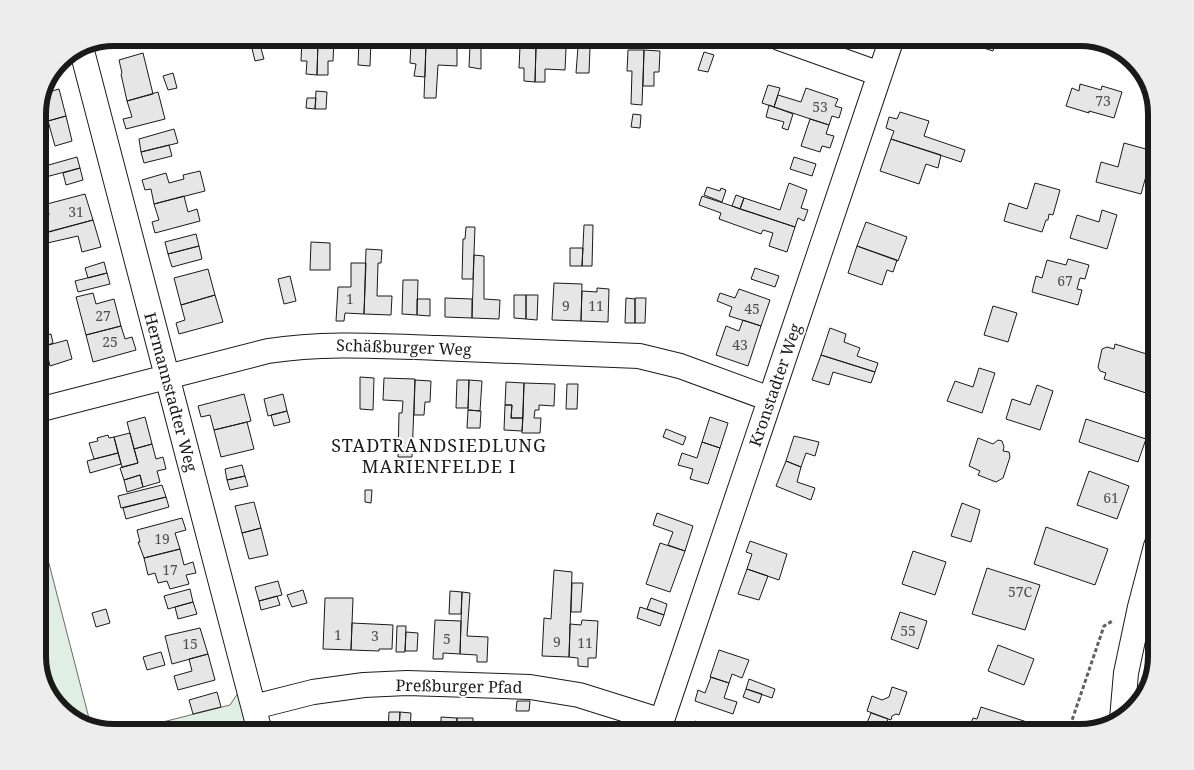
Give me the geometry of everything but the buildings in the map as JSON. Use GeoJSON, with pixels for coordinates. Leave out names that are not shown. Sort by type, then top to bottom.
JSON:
{"type":"FeatureCollection","features":[{"type":"Feature","properties":{"kind":"street"},"geometry":{"type":"LineString","coordinates":[[801,46],[880,74]]}},
{"type":"Feature","properties":{"kind":"street","name":"Kronstadter Weg"},"geometry":{"type":"LineString","coordinates":[[661,724],[889,46]]}},
{"type":"Feature","properties":{"kind":"street","name":"Hermannstadter Weg"},"geometry":{"type":"LineString","coordinates":[[83,54],[258,724]]}},
{"type":"Feature","properties":{"kind":"street","name":"Schäßburger Weg"},"geometry":{"type":"LineString","coordinates":[[46,408],[268,351],[316,345],[372,345],[639,356],[680,366],[770,399]]}},
{"type":"Feature","properties":{"kind":"street"},"geometry":{"type":"LineString","coordinates":[[1123,709],[1126,673],[1148,609]]}},
{"type":"Feature","properties":{"kind":"street","name":"Preßburger Pfad"},"geometry":{"type":"LineString","coordinates":[[254,707],[313,692],[364,685],[408,684],[530,687],[579,695],[652,724]]}},
{"type":"Feature","properties":{"kind":"path"},"geometry":{"type":"LineString","coordinates":[[1071,724],[1104,626],[1117,618]]}},
{"type":"Feature","properties":{"kind":"green space"},"geometry":{"type":"Polygon","coordinates":[[[46,552],[89,719],[66,704],[51,682],[46,660],[46,552]]]}},
{"type":"Feature","properties":{"kind":"green space"},"geometry":{"type":"Polygon","coordinates":[[[240,690],[247,724],[155,724],[230,705],[240,690]]]}},
{"type":"Feature","properties":{"kind":"district","name":"STADTRANDSIEDLUNG MARIENFELDE I"},"geometry":{"type":"Point","coordinates":[439,456]}}]}
